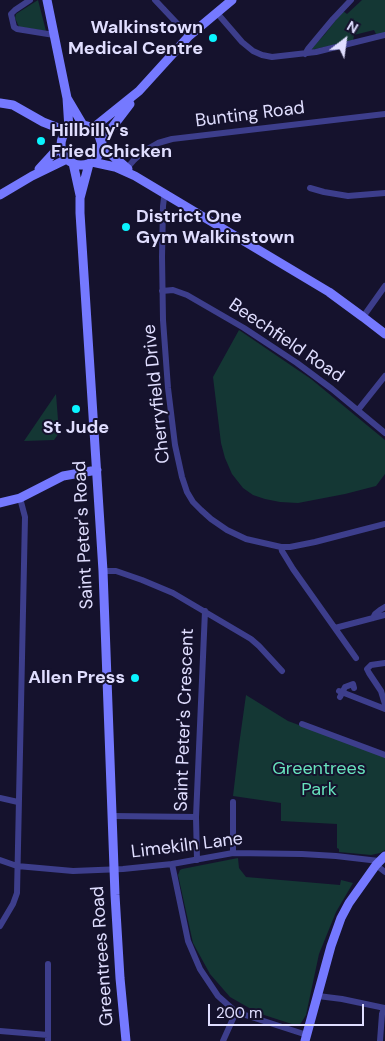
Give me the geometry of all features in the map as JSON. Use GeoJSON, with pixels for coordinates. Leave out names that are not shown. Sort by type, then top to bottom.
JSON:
{"type":"FeatureCollection","features":[{"type":"Feature","properties":{"kind":"main road"},"geometry":{"type":"LineString","coordinates":[[47,0],[67,98],[64,155],[70,161],[78,165],[91,163],[115,167],[135,176],[329,292],[385,334]]}},
{"type":"Feature","properties":{"kind":"main road"},"geometry":{"type":"LineString","coordinates":[[91,163],[100,154],[101,143],[139,91],[189,36],[232,0]]}},
{"type":"Feature","properties":{"kind":"main road"},"geometry":{"type":"LineString","coordinates":[[93,128],[139,91]]}},
{"type":"Feature","properties":{"kind":"main road"},"geometry":{"type":"LineString","coordinates":[[67,98],[83,125]]}},
{"type":"Feature","properties":{"kind":"main road"},"geometry":{"type":"LineString","coordinates":[[0,103],[13,106],[64,136]]}},
{"type":"Feature","properties":{"kind":"main road"},"geometry":{"type":"LineString","coordinates":[[32,176],[47,162],[64,136],[78,125],[93,128],[106,150],[135,176]]}},
{"type":"Feature","properties":{"kind":"main road"},"geometry":{"type":"LineString","coordinates":[[0,195],[32,176],[70,161]]}},
{"type":"Feature","properties":{"kind":"main road","name":"Saint Peter's Road"},"geometry":{"type":"LineString","coordinates":[[70,161],[80,198],[103,571],[114,870]]}},
{"type":"Feature","properties":{"kind":"main road","name":"Saint Peter's Road"},"geometry":{"type":"LineString","coordinates":[[80,198],[91,163]]}},
{"type":"Feature","properties":{"kind":"main road"},"geometry":{"type":"LineString","coordinates":[[0,504],[20,498],[64,476],[96,470]]}},
{"type":"Feature","properties":{"kind":"main road"},"geometry":{"type":"LineString","coordinates":[[306,1038],[331,946],[341,918],[380,861]]}},
{"type":"Feature","properties":{"kind":"main road","name":"Greentrees Road"},"geometry":{"type":"LineString","coordinates":[[114,870],[120,978],[126,1041]]}},
{"type":"Feature","properties":{"kind":"street"},"geometry":{"type":"LineString","coordinates":[[30,0],[11,14],[14,27],[17,30],[54,35]]}},
{"type":"Feature","properties":{"kind":"street"},"geometry":{"type":"LineString","coordinates":[[155,0],[189,36]]}},
{"type":"Feature","properties":{"kind":"street"},"geometry":{"type":"LineString","coordinates":[[305,54],[351,0]]}},
{"type":"Feature","properties":{"kind":"street"},"geometry":{"type":"LineString","coordinates":[[216,13],[242,42],[262,55],[272,58],[305,54],[385,35]]}},
{"type":"Feature","properties":{"kind":"street"},"geometry":{"type":"LineString","coordinates":[[317,39],[323,50]]}},
{"type":"Feature","properties":{"kind":"street","name":"Bunting Road"},"geometry":{"type":"LineString","coordinates":[[127,168],[144,151],[164,141],[385,114]]}},
{"type":"Feature","properties":{"kind":"street"},"geometry":{"type":"LineString","coordinates":[[310,188],[348,196],[385,193]]}},
{"type":"Feature","properties":{"kind":"street","name":"Cherryfield Drive"},"geometry":{"type":"LineString","coordinates":[[166,195],[163,206],[162,291],[170,410],[182,477],[193,502],[211,519],[227,530],[246,539],[281,547]]}},
{"type":"Feature","properties":{"kind":"street"},"geometry":{"type":"LineString","coordinates":[[363,317],[385,286]]}},
{"type":"Feature","properties":{"kind":"street","name":"Beechfield Road"},"geometry":{"type":"LineString","coordinates":[[162,291],[173,290],[187,295],[244,328],[297,363],[385,433]]}},
{"type":"Feature","properties":{"kind":"street"},"geometry":{"type":"LineString","coordinates":[[358,410],[385,376]]}},
{"type":"Feature","properties":{"kind":"street"},"geometry":{"type":"LineString","coordinates":[[0,926],[17,893],[25,517],[20,498]]}},
{"type":"Feature","properties":{"kind":"street"},"geometry":{"type":"LineString","coordinates":[[356,658],[293,569],[282,552],[281,547],[315,542],[385,524]]}},
{"type":"Feature","properties":{"kind":"street"},"geometry":{"type":"LineString","coordinates":[[103,571],[116,571],[173,592],[251,639],[282,671]]}},
{"type":"Feature","properties":{"kind":"street"},"geometry":{"type":"LineString","coordinates":[[373,618],[375,614],[385,607]]}},
{"type":"Feature","properties":{"kind":"street","name":"Saint Peter's Crescent"},"geometry":{"type":"LineString","coordinates":[[197,860],[196,817],[205,611]]}},
{"type":"Feature","properties":{"kind":"street"},"geometry":{"type":"LineString","coordinates":[[335,628],[385,615]]}},
{"type":"Feature","properties":{"kind":"street"},"geometry":{"type":"LineString","coordinates":[[385,663],[371,665],[367,669],[381,691],[385,707]]}},
{"type":"Feature","properties":{"kind":"street"},"geometry":{"type":"LineString","coordinates":[[354,688],[352,684],[345,687],[340,693],[385,707]]}},
{"type":"Feature","properties":{"kind":"street"},"geometry":{"type":"LineString","coordinates":[[302,724],[385,755]]}},
{"type":"Feature","properties":{"kind":"street"},"geometry":{"type":"LineString","coordinates":[[0,798],[18,802]]}},
{"type":"Feature","properties":{"kind":"street"},"geometry":{"type":"LineString","coordinates":[[233,853],[234,802]]}},
{"type":"Feature","properties":{"kind":"street"},"geometry":{"type":"LineString","coordinates":[[112,816],[196,817]]}},
{"type":"Feature","properties":{"kind":"street","name":"Limekiln Lane"},"geometry":{"type":"LineString","coordinates":[[0,860],[17,866],[73,871],[114,870],[172,864],[233,853],[302,854],[380,861]]}},
{"type":"Feature","properties":{"kind":"street"},"geometry":{"type":"LineString","coordinates":[[380,861],[385,872]]}},
{"type":"Feature","properties":{"kind":"street"},"geometry":{"type":"LineString","coordinates":[[172,864],[190,948],[218,996],[236,1012],[306,1038]]}},
{"type":"Feature","properties":{"kind":"street"},"geometry":{"type":"LineString","coordinates":[[0,1032],[48,1038],[48,964]]}},
{"type":"Feature","properties":{"kind":"street"},"geometry":{"type":"LineString","coordinates":[[318,996],[384,1008],[383,1033],[380,1041]]}},
{"type":"Feature","properties":{"kind":"street"},"geometry":{"type":"LineString","coordinates":[[224,1041],[236,1012]]}},
{"type":"Feature","properties":{"kind":"green space"},"geometry":{"type":"Polygon","coordinates":[[[38,0],[46,31],[19,27],[15,18],[16,14],[38,0]]]}},
{"type":"Feature","properties":{"kind":"green space"},"geometry":{"type":"Polygon","coordinates":[[[362,0],[385,0],[385,32],[377,36],[374,30],[354,35],[353,41],[310,50],[343,11],[347,14],[362,0]]]}},
{"type":"Feature","properties":{"kind":"green space"},"geometry":{"type":"Polygon","coordinates":[[[239,330],[311,379],[385,440],[385,474],[376,486],[298,503],[265,499],[253,495],[243,488],[232,474],[225,458],[221,443],[213,377],[239,330]]]}},
{"type":"Feature","properties":{"kind":"green space"},"geometry":{"type":"Polygon","coordinates":[[[56,394],[59,433],[54,440],[24,441],[56,394]]]}},
{"type":"Feature","properties":{"kind":"green space","name":"Greentrees Park"},"geometry":{"type":"Polygon","coordinates":[[[246,695],[288,721],[385,757],[385,850],[371,855],[339,852],[337,848],[337,824],[281,821],[281,803],[233,796],[246,695]]]}},
{"type":"Feature","properties":{"kind":"green space"},"geometry":{"type":"Polygon","coordinates":[[[238,858],[239,868],[246,877],[340,885],[341,880],[353,883],[336,912],[319,954],[306,1015],[298,1026],[258,1013],[230,997],[210,974],[193,943],[178,875],[180,870],[238,858]]]}},
{"type":"Feature","properties":{"kind":"place","name":"Walkinstown Medical Centre"},"geometry":{"type":"Point","coordinates":[213,38]}},
{"type":"Feature","properties":{"kind":"place","name":"Hillbilly's Fried Chicken"},"geometry":{"type":"Point","coordinates":[41,141]}},
{"type":"Feature","properties":{"kind":"place","name":"District One Gym Walkinstown"},"geometry":{"type":"Point","coordinates":[126,227]}},
{"type":"Feature","properties":{"kind":"place","name":"St Jude"},"geometry":{"type":"Point","coordinates":[76,409]}},
{"type":"Feature","properties":{"kind":"place","name":"Allen Press"},"geometry":{"type":"Point","coordinates":[135,678]}}]}
